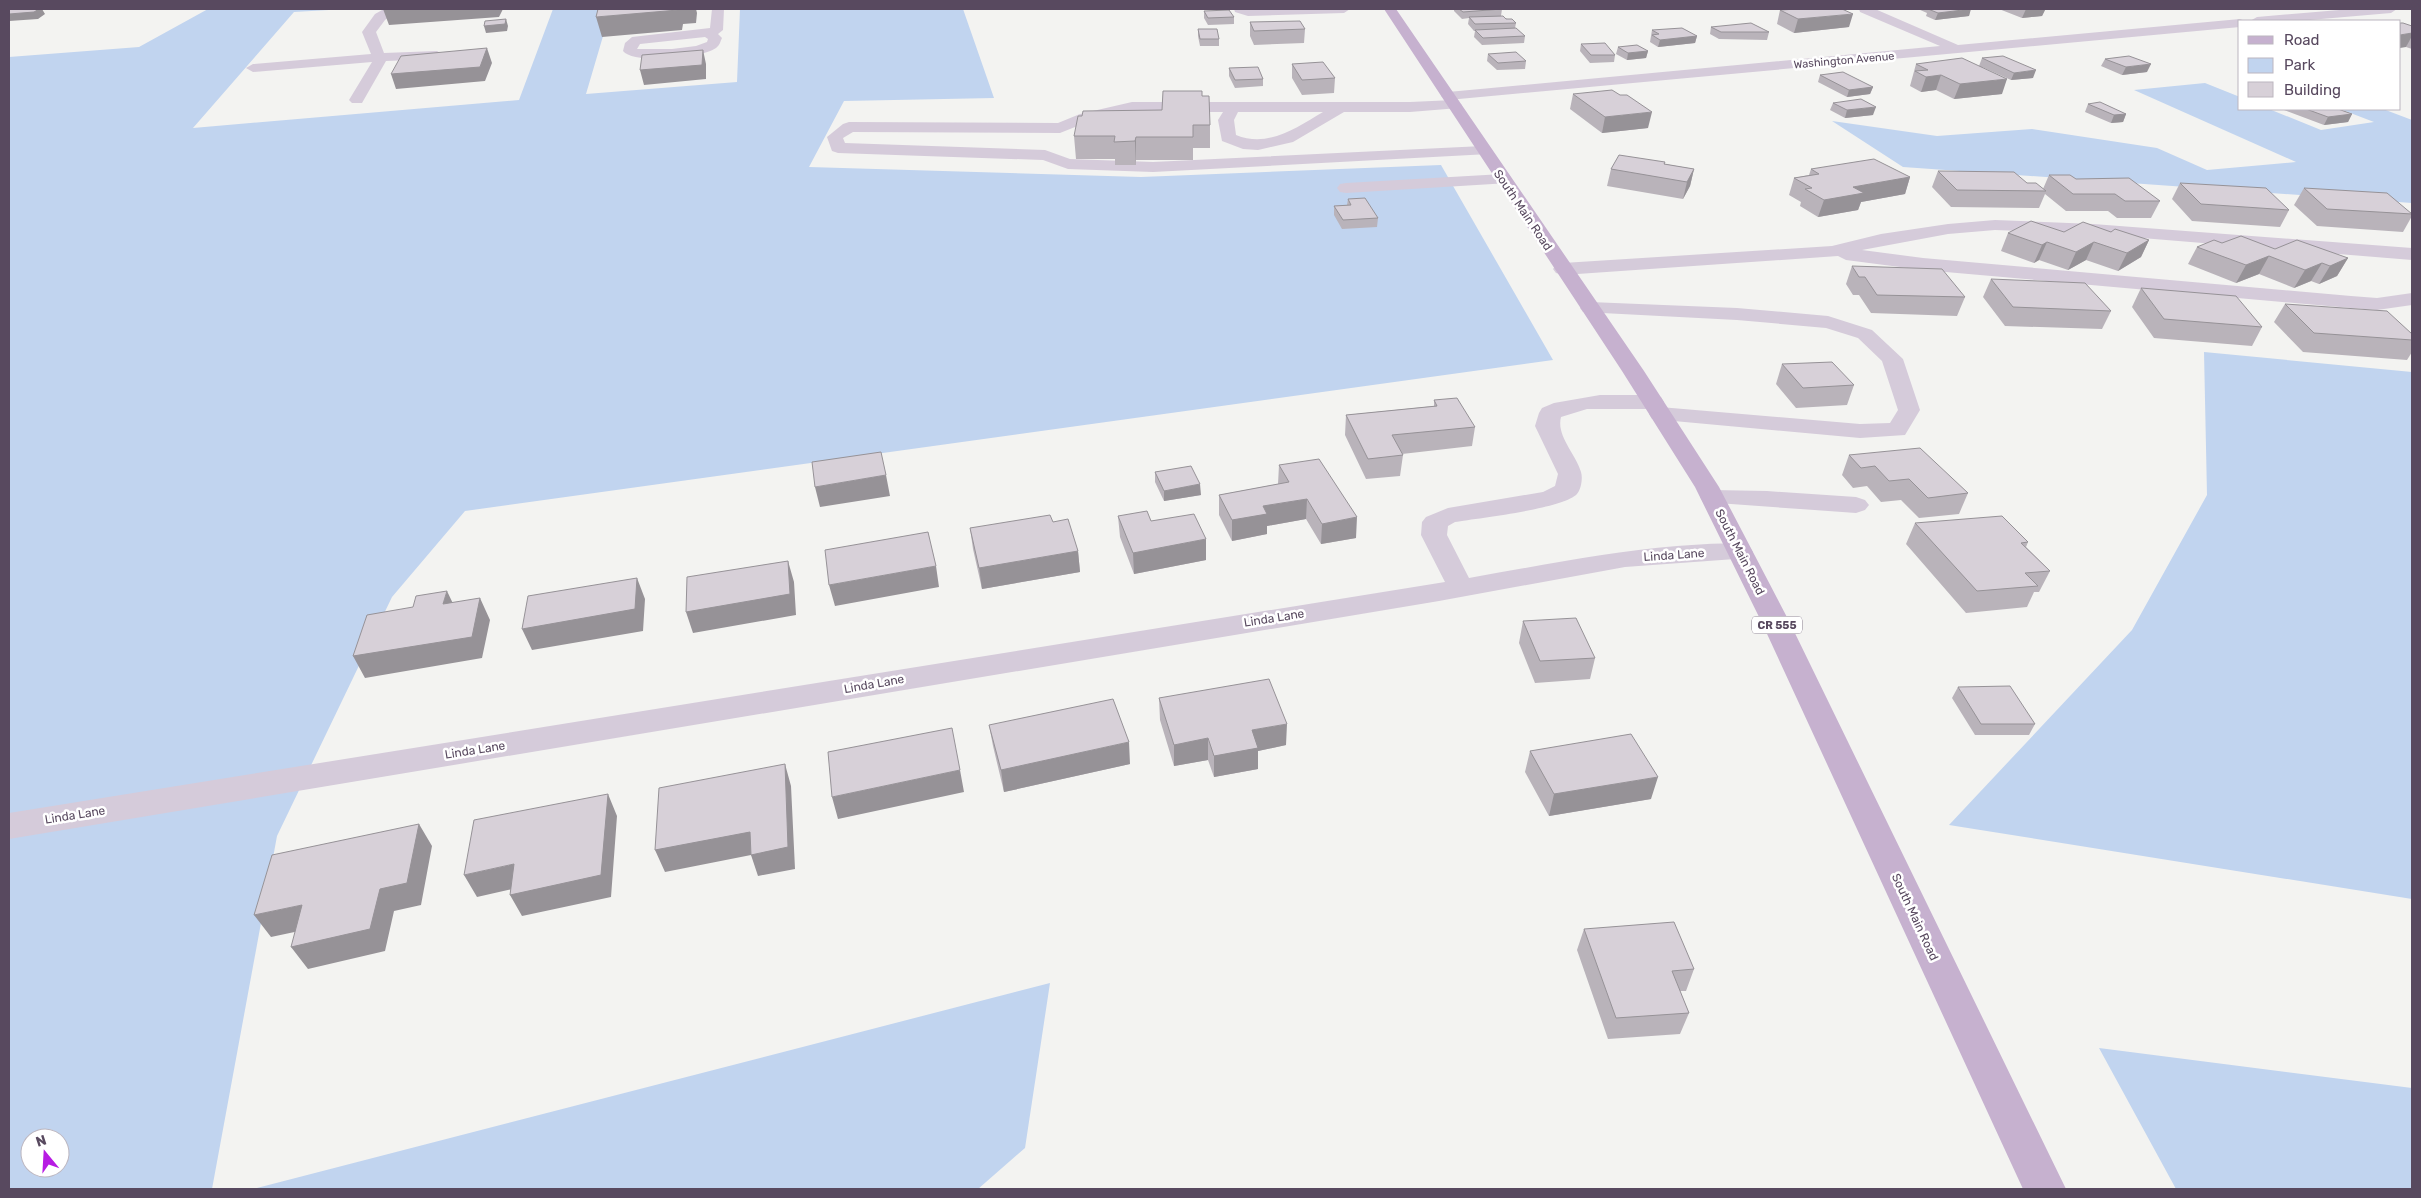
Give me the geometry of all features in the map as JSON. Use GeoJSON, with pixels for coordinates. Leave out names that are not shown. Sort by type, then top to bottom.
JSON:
{"type":"FeatureCollection","features":[{"type":"Feature","properties":{"kind":"main road","name":"South Main Road"},"geometry":{"type":"LineString","coordinates":[[1390,9],[1483,151],[1657,408],[1712,497],[2045,1189]]}},
{"type":"Feature","properties":{"kind":"street"},"geometry":{"type":"LineString","coordinates":[[356,100],[379,63],[380,57],[369,32],[380,17],[393,9]]}},
{"type":"Feature","properties":{"kind":"street"},"geometry":{"type":"LineString","coordinates":[[708,33],[715,38],[713,44],[701,49],[649,54],[637,54],[630,51],[632,43],[646,38],[708,33],[716,30],[718,9]]}},
{"type":"Feature","properties":{"kind":"street"},"geometry":{"type":"LineString","coordinates":[[1240,9],[1248,12],[1344,9]]}},
{"type":"Feature","properties":{"kind":"street"},"geometry":{"type":"LineString","coordinates":[[1865,9],[1958,49]]}},
{"type":"Feature","properties":{"kind":"street"},"geometry":{"type":"LineString","coordinates":[[2330,9],[2343,13]]}},
{"type":"Feature","properties":{"kind":"street"},"geometry":{"type":"LineString","coordinates":[[2269,20],[2390,9]]}},
{"type":"Feature","properties":{"kind":"street","name":"Washington Avenue"},"geometry":{"type":"LineString","coordinates":[[1060,128],[1085,117],[1132,108],[1342,106],[1410,108],[1451,101],[1958,49],[2238,23]]}},
{"type":"Feature","properties":{"kind":"street"},"geometry":{"type":"LineString","coordinates":[[253,68],[380,57],[449,54]]}},
{"type":"Feature","properties":{"kind":"street"},"geometry":{"type":"LineString","coordinates":[[1233,106],[1226,120],[1228,138],[1239,144],[1268,145],[1294,136],[1342,106]]}},
{"type":"Feature","properties":{"kind":"street"},"geometry":{"type":"LineString","coordinates":[[1045,155],[1060,128],[849,127],[835,137],[838,148],[1045,155],[1068,164],[1153,167],[1483,151]]}},
{"type":"Feature","properties":{"kind":"street"},"geometry":{"type":"LineString","coordinates":[[1346,188],[1503,179]]}},
{"type":"Feature","properties":{"kind":"street"},"geometry":{"type":"LineString","coordinates":[[1563,269],[1832,252],[1881,240],[1938,230],[1995,226],[2093,229],[2412,254]]}},
{"type":"Feature","properties":{"kind":"street"},"geometry":{"type":"LineString","coordinates":[[1832,252],[1923,264],[2351,302],[2378,304],[2412,299]]}},
{"type":"Feature","properties":{"kind":"street"},"geometry":{"type":"LineString","coordinates":[[1461,588],[1434,535],[1435,522],[1448,516],[1549,498],[1567,490],[1570,474],[1547,426],[1550,413],[1564,406],[1592,402],[1860,431],[1897,430],[1909,410],[1892,359],[1865,334],[1828,322],[1737,314],[1590,308]]}},
{"type":"Feature","properties":{"kind":"street"},"geometry":{"type":"LineString","coordinates":[[1712,497],[1767,498],[1856,505]]}},
{"type":"Feature","properties":{"kind":"street","name":"Linda Lane"},"geometry":{"type":"LineString","coordinates":[[9,826],[1461,588],[1625,559],[1696,553],[1740,552]]}},
{"type":"Feature","properties":{"kind":"green space"},"geometry":{"type":"Polygon","coordinates":[[[208,9],[346,9],[294,12],[193,128],[519,100],[553,9],[611,9],[586,94],[737,82],[740,9],[963,9],[994,98],[844,101],[809,167],[1141,177],[1441,165],[1553,360],[465,511],[392,597],[277,836],[212,1189],[9,1189],[9,57],[139,47],[208,9]]]}},
{"type":"Feature","properties":{"kind":"green space"},"geometry":{"type":"Polygon","coordinates":[[[2205,83],[2238,96],[2238,110],[2271,110],[2321,130],[2374,122],[2343,110],[2386,110],[2412,120],[2412,203],[1903,167],[1832,121],[1937,136],[2032,129],[2157,148],[2207,170],[2296,162],[2134,90],[2205,83]]]}},
{"type":"Feature","properties":{"kind":"green space"},"geometry":{"type":"Polygon","coordinates":[[[2204,352],[2412,372],[2412,899],[1949,825],[2132,630],[2207,495],[2204,352]]]}},
{"type":"Feature","properties":{"kind":"green space"},"geometry":{"type":"Polygon","coordinates":[[[1050,983],[1025,1148],[978,1189],[253,1189],[1050,983]]]}},
{"type":"Feature","properties":{"kind":"green space"},"geometry":{"type":"Polygon","coordinates":[[[2099,1048],[2412,1088],[2412,1189],[2176,1189],[2099,1048]]]}},
{"type":"Feature","properties":{"kind":"building"},"geometry":{"type":"Polygon","coordinates":[[[11,9],[39,9],[34,12],[9,14],[11,9]]]}},
{"type":"Feature","properties":{"kind":"building"},"geometry":{"type":"Polygon","coordinates":[[[598,9],[678,9],[678,10],[596,17],[598,9]]]}},
{"type":"Feature","properties":{"kind":"building"},"geometry":{"type":"Polygon","coordinates":[[[1459,9],[1502,9],[1463,12],[1459,9]]]}},
{"type":"Feature","properties":{"kind":"building"},"geometry":{"type":"Polygon","coordinates":[[[1842,9],[1853,14],[1798,19],[1780,10],[1842,9]]]}},
{"type":"Feature","properties":{"kind":"building"},"geometry":{"type":"Polygon","coordinates":[[[1928,9],[1971,9],[1938,13],[1928,9]]]}},
{"type":"Feature","properties":{"kind":"building"},"geometry":{"type":"Polygon","coordinates":[[[1229,10],[1234,17],[1208,18],[1204,11],[1229,10]]]}},
{"type":"Feature","properties":{"kind":"building"},"geometry":{"type":"Polygon","coordinates":[[[1503,16],[1506,19],[1512,19],[1516,23],[1475,24],[1469,17],[1503,16]]]}},
{"type":"Feature","properties":{"kind":"building"},"geometry":{"type":"Polygon","coordinates":[[[506,19],[505,24],[484,26],[485,21],[506,19]]]}},
{"type":"Feature","properties":{"kind":"building"},"geometry":{"type":"Polygon","coordinates":[[[1300,21],[1305,29],[1254,31],[1250,22],[1300,21]]]}},
{"type":"Feature","properties":{"kind":"building"},"geometry":{"type":"Polygon","coordinates":[[[1751,23],[1769,32],[1721,32],[1711,27],[1751,23]]]}},
{"type":"Feature","properties":{"kind":"building"},"geometry":{"type":"Polygon","coordinates":[[[2401,23],[2412,26],[2412,33],[2401,35],[2401,23]]]}},
{"type":"Feature","properties":{"kind":"building"},"geometry":{"type":"Polygon","coordinates":[[[1516,28],[1525,36],[1483,38],[1475,30],[1516,28]]]}},
{"type":"Feature","properties":{"kind":"building"},"geometry":{"type":"Polygon","coordinates":[[[1682,28],[1697,36],[1660,40],[1652,35],[1659,34],[1652,30],[1682,28]]]}},
{"type":"Feature","properties":{"kind":"building"},"geometry":{"type":"Polygon","coordinates":[[[1198,29],[1217,29],[1219,39],[1200,39],[1198,29]]]}},
{"type":"Feature","properties":{"kind":"building"},"geometry":{"type":"Polygon","coordinates":[[[1605,43],[1615,55],[1591,55],[1581,44],[1605,43]]]}},
{"type":"Feature","properties":{"kind":"building"},"geometry":{"type":"Polygon","coordinates":[[[1637,45],[1648,51],[1628,53],[1618,47],[1637,45]]]}},
{"type":"Feature","properties":{"kind":"building"},"geometry":{"type":"Polygon","coordinates":[[[487,48],[480,67],[391,74],[401,56],[487,48]]]}},
{"type":"Feature","properties":{"kind":"building"},"geometry":{"type":"Polygon","coordinates":[[[703,50],[702,65],[640,70],[642,55],[703,50]]]}},
{"type":"Feature","properties":{"kind":"building"},"geometry":{"type":"Polygon","coordinates":[[[1516,52],[1526,61],[1498,63],[1488,54],[1516,52]]]}},
{"type":"Feature","properties":{"kind":"building"},"geometry":{"type":"Polygon","coordinates":[[[2003,56],[2036,70],[2014,73],[1982,58],[2003,56]]]}},
{"type":"Feature","properties":{"kind":"building"},"geometry":{"type":"Polygon","coordinates":[[[2129,56],[2151,64],[2126,67],[2105,59],[2129,56]]]}},
{"type":"Feature","properties":{"kind":"building"},"geometry":{"type":"Polygon","coordinates":[[[1962,58],[2007,79],[1960,84],[1941,75],[1926,77],[1915,71],[1928,70],[1916,64],[1962,58]]]}},
{"type":"Feature","properties":{"kind":"building"},"geometry":{"type":"Polygon","coordinates":[[[1323,62],[1335,78],[1302,80],[1292,64],[1323,62]]]}},
{"type":"Feature","properties":{"kind":"building"},"geometry":{"type":"Polygon","coordinates":[[[1258,67],[1263,79],[1235,80],[1229,68],[1258,67]]]}},
{"type":"Feature","properties":{"kind":"building"},"geometry":{"type":"Polygon","coordinates":[[[1843,72],[1873,87],[1849,90],[1820,75],[1843,72]]]}},
{"type":"Feature","properties":{"kind":"building"},"geometry":{"type":"Polygon","coordinates":[[[1612,90],[1620,95],[1627,95],[1652,112],[1605,117],[1573,94],[1612,90]]]}},
{"type":"Feature","properties":{"kind":"building"},"geometry":{"type":"Polygon","coordinates":[[[1163,91],[1202,91],[1202,96],[1209,96],[1210,125],[1193,125],[1193,137],[1136,137],[1135,141],[1114,142],[1115,136],[1074,136],[1078,116],[1082,116],[1083,111],[1162,110],[1163,91]]]}},
{"type":"Feature","properties":{"kind":"building"},"geometry":{"type":"Polygon","coordinates":[[[1861,99],[1876,107],[1847,110],[1833,103],[1861,99]]]}},
{"type":"Feature","properties":{"kind":"building"},"geometry":{"type":"Polygon","coordinates":[[[2100,102],[2126,114],[2114,115],[2088,104],[2100,102]]]}},
{"type":"Feature","properties":{"kind":"building"},"geometry":{"type":"Polygon","coordinates":[[[2309,110],[2341,110],[2352,114],[2328,117],[2309,110]]]}},
{"type":"Feature","properties":{"kind":"building"},"geometry":{"type":"Polygon","coordinates":[[[1619,155],[1665,162],[1664,164],[1694,169],[1687,182],[1611,169],[1619,155]]]}},
{"type":"Feature","properties":{"kind":"building"},"geometry":{"type":"Polygon","coordinates":[[[1874,159],[1910,177],[1853,187],[1864,193],[1824,200],[1805,189],[1812,188],[1794,178],[1819,174],[1811,169],[1874,159]]]}},
{"type":"Feature","properties":{"kind":"building"},"geometry":{"type":"Polygon","coordinates":[[[1938,171],[2014,172],[2027,183],[2036,183],[2046,191],[1957,190],[1938,171]]]}},
{"type":"Feature","properties":{"kind":"building"},"geometry":{"type":"Polygon","coordinates":[[[2049,175],[2070,175],[2076,179],[2129,178],[2160,201],[2125,201],[2115,194],[2073,194],[2049,175]]]}},
{"type":"Feature","properties":{"kind":"building"},"geometry":{"type":"Polygon","coordinates":[[[2180,183],[2266,188],[2289,210],[2201,204],[2180,183]]]}},
{"type":"Feature","properties":{"kind":"building"},"geometry":{"type":"Polygon","coordinates":[[[2304,188],[2387,193],[2412,214],[2327,209],[2304,188]]]}},
{"type":"Feature","properties":{"kind":"building"},"geometry":{"type":"Polygon","coordinates":[[[1365,198],[1378,218],[1343,220],[1334,206],[1351,205],[1348,199],[1365,198]]]}},
{"type":"Feature","properties":{"kind":"building"},"geometry":{"type":"Polygon","coordinates":[[[2031,221],[2064,232],[2083,222],[2111,232],[2115,229],[2149,240],[2127,253],[2094,242],[2076,252],[2047,242],[2042,245],[2008,233],[2031,221]]]}},
{"type":"Feature","properties":{"kind":"building"},"geometry":{"type":"Polygon","coordinates":[[[2241,236],[2275,249],[2297,240],[2348,258],[2330,266],[2322,263],[2305,270],[2269,256],[2246,265],[2197,247],[2214,240],[2222,243],[2241,236]]]}},
{"type":"Feature","properties":{"kind":"building"},"geometry":{"type":"Polygon","coordinates":[[[1852,266],[1942,269],[1965,297],[1877,295],[1865,277],[1859,277],[1852,266]]]}},
{"type":"Feature","properties":{"kind":"building"},"geometry":{"type":"Polygon","coordinates":[[[1991,279],[2085,283],[2111,311],[2013,307],[1991,279]]]}},
{"type":"Feature","properties":{"kind":"building"},"geometry":{"type":"Polygon","coordinates":[[[2141,288],[2236,296],[2262,327],[2164,319],[2141,288]]]}},
{"type":"Feature","properties":{"kind":"building"},"geometry":{"type":"Polygon","coordinates":[[[2285,304],[2387,311],[2412,334],[2412,340],[2314,333],[2285,304]]]}},
{"type":"Feature","properties":{"kind":"building"},"geometry":{"type":"Polygon","coordinates":[[[1832,362],[1854,385],[1803,388],[1782,364],[1832,362]]]}},
{"type":"Feature","properties":{"kind":"building"},"geometry":{"type":"Polygon","coordinates":[[[1457,398],[1475,427],[1392,435],[1403,455],[1368,459],[1346,415],[1437,406],[1434,400],[1457,398]]]}},
{"type":"Feature","properties":{"kind":"building"},"geometry":{"type":"Polygon","coordinates":[[[1920,448],[1968,493],[1928,498],[1909,479],[1889,481],[1875,466],[1861,468],[1849,455],[1920,448]]]}},
{"type":"Feature","properties":{"kind":"building"},"geometry":{"type":"Polygon","coordinates":[[[881,452],[886,475],[815,487],[812,462],[881,452]]]}},
{"type":"Feature","properties":{"kind":"building"},"geometry":{"type":"Polygon","coordinates":[[[1319,459],[1357,517],[1322,524],[1307,499],[1263,506],[1267,514],[1232,520],[1219,495],[1289,482],[1279,465],[1319,459]]]}},
{"type":"Feature","properties":{"kind":"building"},"geometry":{"type":"Polygon","coordinates":[[[1191,466],[1200,484],[1164,491],[1155,472],[1191,466]]]}},
{"type":"Feature","properties":{"kind":"building"},"geometry":{"type":"Polygon","coordinates":[[[1147,511],[1151,521],[1194,514],[1206,539],[1133,553],[1118,516],[1147,511]]]}},
{"type":"Feature","properties":{"kind":"building"},"geometry":{"type":"Polygon","coordinates":[[[1050,515],[1053,522],[1068,519],[1078,551],[979,568],[970,528],[1050,515]]]}},
{"type":"Feature","properties":{"kind":"building"},"geometry":{"type":"Polygon","coordinates":[[[2002,516],[2028,542],[2021,543],[2050,571],[2025,573],[2038,586],[1977,591],[1915,523],[2002,516]]]}},
{"type":"Feature","properties":{"kind":"building"},"geometry":{"type":"Polygon","coordinates":[[[928,532],[936,566],[829,585],[825,550],[928,532]]]}},
{"type":"Feature","properties":{"kind":"building"},"geometry":{"type":"Polygon","coordinates":[[[788,561],[790,594],[686,612],[687,577],[788,561]]]}},
{"type":"Feature","properties":{"kind":"building"},"geometry":{"type":"Polygon","coordinates":[[[637,578],[635,609],[522,629],[528,596],[637,578]]]}},
{"type":"Feature","properties":{"kind":"building"},"geometry":{"type":"Polygon","coordinates":[[[447,591],[443,604],[480,598],[472,637],[353,656],[367,615],[413,607],[416,596],[447,591]]]}},
{"type":"Feature","properties":{"kind":"building"},"geometry":{"type":"Polygon","coordinates":[[[1576,618],[1595,658],[1540,661],[1523,621],[1576,618]]]}},
{"type":"Feature","properties":{"kind":"building"},"geometry":{"type":"Polygon","coordinates":[[[1269,679],[1287,724],[1252,730],[1258,748],[1214,756],[1208,738],[1174,745],[1159,698],[1269,679]]]}},
{"type":"Feature","properties":{"kind":"building"},"geometry":{"type":"Polygon","coordinates":[[[2010,686],[2035,724],[1981,724],[1958,687],[2010,686]]]}},
{"type":"Feature","properties":{"kind":"building"},"geometry":{"type":"Polygon","coordinates":[[[1113,699],[1129,742],[1001,770],[989,725],[1113,699]]]}},
{"type":"Feature","properties":{"kind":"building"},"geometry":{"type":"Polygon","coordinates":[[[952,728],[960,770],[832,797],[828,752],[952,728]]]}},
{"type":"Feature","properties":{"kind":"building"},"geometry":{"type":"Polygon","coordinates":[[[1631,734],[1658,777],[1554,794],[1530,751],[1631,734]]]}},
{"type":"Feature","properties":{"kind":"building"},"geometry":{"type":"Polygon","coordinates":[[[785,764],[788,847],[751,855],[750,832],[655,850],[659,788],[785,764]]]}},
{"type":"Feature","properties":{"kind":"building"},"geometry":{"type":"Polygon","coordinates":[[[608,794],[601,875],[510,895],[514,864],[464,875],[474,820],[608,794]]]}},
{"type":"Feature","properties":{"kind":"building"},"geometry":{"type":"Polygon","coordinates":[[[419,824],[407,883],[380,889],[370,929],[291,947],[302,905],[254,915],[272,855],[419,824]]]}},
{"type":"Feature","properties":{"kind":"building"},"geometry":{"type":"Polygon","coordinates":[[[1674,922],[1694,969],[1672,971],[1689,1013],[1616,1018],[1584,929],[1674,922]]]}}]}
